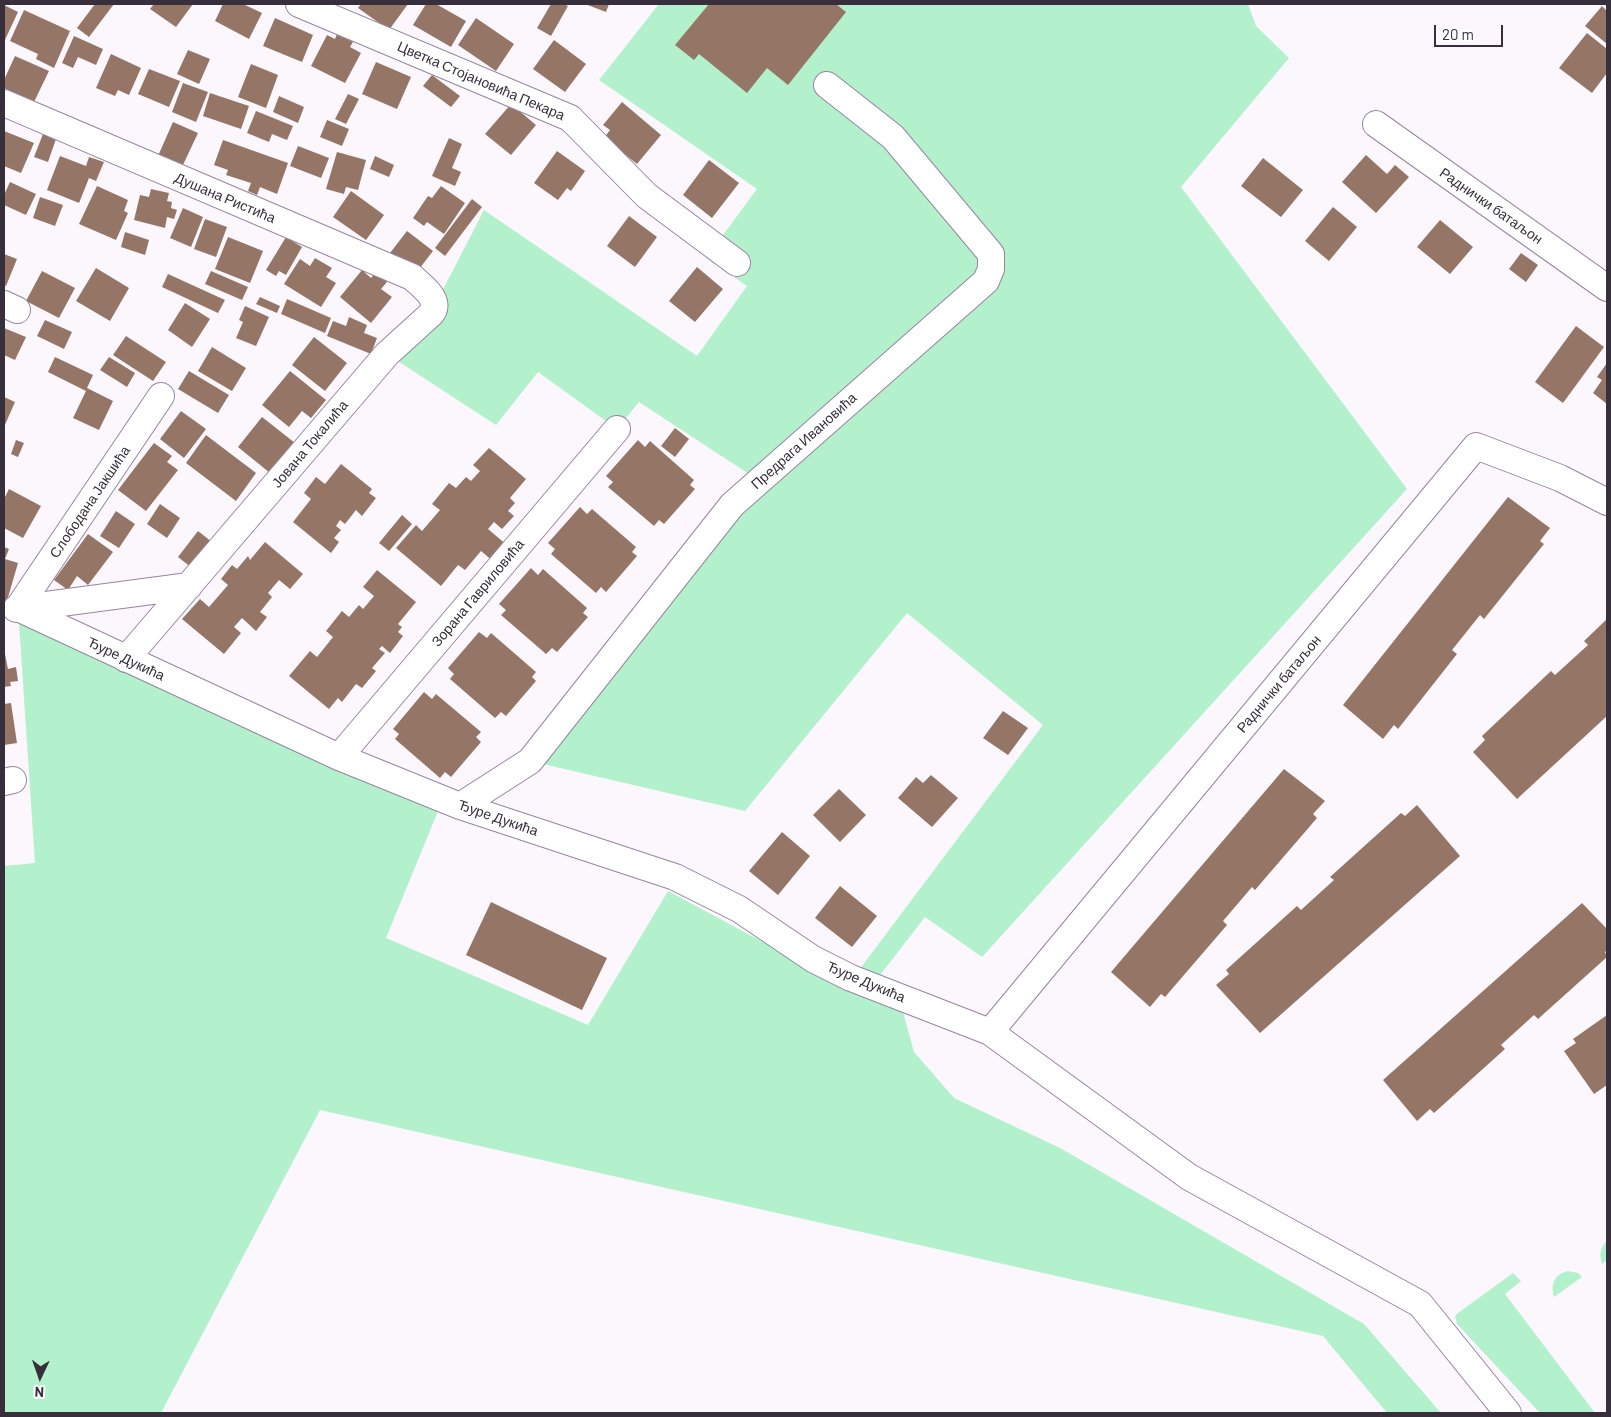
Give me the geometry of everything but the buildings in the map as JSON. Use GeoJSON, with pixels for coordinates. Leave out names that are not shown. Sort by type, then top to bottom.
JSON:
{"type":"FeatureCollection","features":[{"type":"Feature","properties":{"kind":"street","name":"Цветка Стојановића Пекара"},"geometry":{"type":"LineString","coordinates":[[299,4],[570,118],[647,196],[737,263]]}},
{"type":"Feature","properties":{"kind":"street","name":"Предрага Ивановића"},"geometry":{"type":"LineString","coordinates":[[460,806],[530,761],[732,506],[986,281],[991,269],[991,254],[893,137],[828,86]]}},
{"type":"Feature","properties":{"kind":"street","name":"Душана Ристића"},"geometry":{"type":"LineString","coordinates":[[4,103],[412,277],[426,290],[435,305]]}},
{"type":"Feature","properties":{"kind":"street","name":"Раднички батаљон"},"geometry":{"type":"LineString","coordinates":[[1376,124],[1607,288]]}},
{"type":"Feature","properties":{"kind":"street","name":"Јована Токалића"},"geometry":{"type":"LineString","coordinates":[[126,659],[387,354],[435,310],[435,305]]}},
{"type":"Feature","properties":{"kind":"street","name":"Слободана Јакшића"},"geometry":{"type":"LineString","coordinates":[[11,609],[161,396]]}},
{"type":"Feature","properties":{"kind":"street","name":"Зорана Гавриловића"},"geometry":{"type":"LineString","coordinates":[[339,758],[617,429]]}},
{"type":"Feature","properties":{"kind":"street","name":"Раднички батаљон"},"geometry":{"type":"LineString","coordinates":[[990,1032],[1476,446],[1560,478],[1607,502]]}},
{"type":"Feature","properties":{"kind":"street"},"geometry":{"type":"LineString","coordinates":[[11,609],[188,586]]}},
{"type":"Feature","properties":{"kind":"street","name":"Ђуре Дукића"},"geometry":{"type":"LineString","coordinates":[[11,609],[126,659],[339,758],[460,806],[675,876],[739,909],[813,959],[851,978],[990,1032],[1189,1177],[1420,1304],[1508,1413]]}},
{"type":"Feature","properties":{"kind":"green space"},"geometry":{"type":"Polygon","coordinates":[[[659,4],[1248,4],[1256,26],[1289,58],[1181,187],[1407,489],[982,957],[925,917],[874,983],[859,970],[1043,725],[907,613],[745,811],[530,761],[755,478],[639,402],[617,429],[538,372],[496,425],[387,354],[435,305],[484,210],[697,356],[747,286],[706,258],[757,189],[599,80],[659,4]]]}},
{"type":"Feature","properties":{"kind":"green space"},"geometry":{"type":"Polygon","coordinates":[[[18,608],[438,811],[386,938],[588,1025],[668,891],[830,978],[903,1012],[914,1052],[954,1098],[1060,1148],[1364,1324],[1441,1413],[1387,1413],[1323,1336],[320,1110],[161,1413],[4,1413],[4,866],[35,863],[18,608]]]}},
{"type":"Feature","properties":{"kind":"green space"},"geometry":{"type":"Polygon","coordinates":[[[1607,1241],[1607,1260],[1602,1264],[1601,1251],[1607,1241]]]}},
{"type":"Feature","properties":{"kind":"green space"},"geometry":{"type":"Polygon","coordinates":[[[1568,1271],[1578,1273],[1582,1277],[1554,1297],[1553,1284],[1555,1280],[1560,1274],[1568,1271]]]}},
{"type":"Feature","properties":{"kind":"green space"},"geometry":{"type":"Polygon","coordinates":[[[1513,1273],[1521,1281],[1505,1294],[1595,1413],[1540,1413],[1457,1324],[1455,1316],[1458,1313],[1513,1273]]]}}]}
